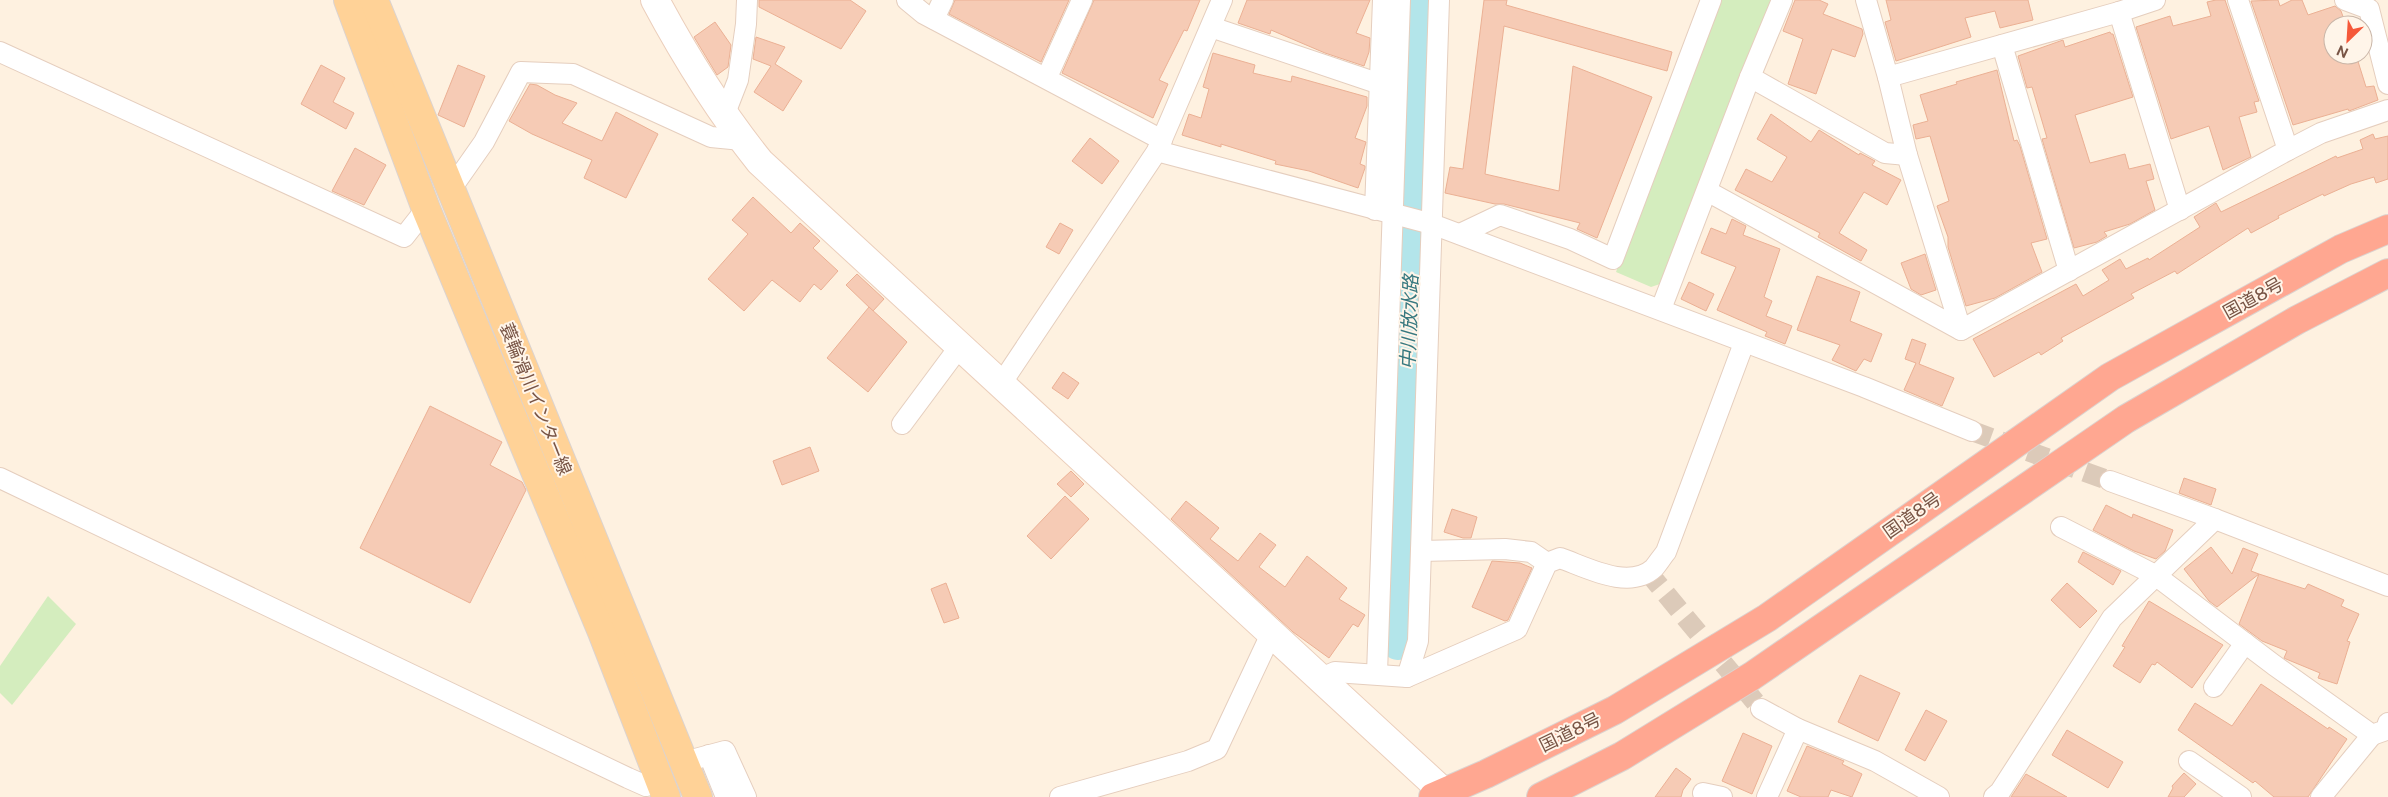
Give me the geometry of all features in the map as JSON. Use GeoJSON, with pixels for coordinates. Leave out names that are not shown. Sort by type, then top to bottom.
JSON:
{"type":"FeatureCollection","features":[{"type":"Feature","properties":{"kind":"highway","name":"国道8号"},"geometry":{"type":"LineString","coordinates":[[1441,795],[1615,710],[1767,618],[2110,377],[2341,249],[2388,229]]}},
{"type":"Feature","properties":{"kind":"highway"},"geometry":{"type":"LineString","coordinates":[[1541,797],[1622,756],[1752,676],[2126,419],[2297,320],[2388,273]]}},
{"type":"Feature","properties":{"kind":"main road","name":"蓑輪滑川インター線"},"geometry":{"type":"LineString","coordinates":[[348,0],[426,208],[602,632],[663,789]]}},
{"type":"Feature","properties":{"kind":"main road","name":"蓑輪滑川インター線"},"geometry":{"type":"LineString","coordinates":[[374,0],[451,189],[696,758],[698,797]]}},
{"type":"Feature","properties":{"kind":"street"},"geometry":{"type":"LineString","coordinates":[[655,0],[681,48],[724,116],[760,162],[1319,678],[1441,795]]}},
{"type":"Feature","properties":{"kind":"street"},"geometry":{"type":"LineString","coordinates":[[724,116],[738,80],[746,24],[747,0]]}},
{"type":"Feature","properties":{"kind":"street"},"geometry":{"type":"LineString","coordinates":[[907,0],[934,19],[1047,77],[1159,145],[1391,214],[1429,223],[1864,387],[1972,431]]}},
{"type":"Feature","properties":{"kind":"street"},"geometry":{"type":"LineString","coordinates":[[934,19],[943,0]]}},
{"type":"Feature","properties":{"kind":"street"},"geometry":{"type":"LineString","coordinates":[[1047,77],[1082,0]]}},
{"type":"Feature","properties":{"kind":"street"},"geometry":{"type":"LineString","coordinates":[[1001,384],[1159,145],[1222,0]]}},
{"type":"Feature","properties":{"kind":"street"},"geometry":{"type":"LineString","coordinates":[[1383,0],[1380,84],[1391,214]]}},
{"type":"Feature","properties":{"kind":"street"},"geometry":{"type":"LineString","coordinates":[[1377,674],[1391,214],[1400,0]]}},
{"type":"Feature","properties":{"kind":"street"},"geometry":{"type":"LineString","coordinates":[[1408,677],[1418,641],[1429,223],[1439,0]]}},
{"type":"Feature","properties":{"kind":"street"},"geometry":{"type":"LineString","coordinates":[[1605,288],[1613,259],[1711,0]]}},
{"type":"Feature","properties":{"kind":"street"},"geometry":{"type":"LineString","coordinates":[[1661,310],[1750,77],[1782,0]]}},
{"type":"Feature","properties":{"kind":"street"},"geometry":{"type":"LineString","coordinates":[[1866,0],[1888,77],[1907,155],[1961,330]]}},
{"type":"Feature","properties":{"kind":"street"},"geometry":{"type":"LineString","coordinates":[[1888,77],[2119,12],[2155,0]]}},
{"type":"Feature","properties":{"kind":"street"},"geometry":{"type":"LineString","coordinates":[[2238,0],[2288,150]]}},
{"type":"Feature","properties":{"kind":"street"},"geometry":{"type":"LineString","coordinates":[[2346,0],[2369,9],[2388,84]]}},
{"type":"Feature","properties":{"kind":"street"},"geometry":{"type":"LineString","coordinates":[[2119,12],[2180,210]]}},
{"type":"Feature","properties":{"kind":"street"},"geometry":{"type":"LineString","coordinates":[[1211,27],[1380,84]]}},
{"type":"Feature","properties":{"kind":"street"},"geometry":{"type":"LineString","coordinates":[[2002,45],[2068,270]]}},
{"type":"Feature","properties":{"kind":"street"},"geometry":{"type":"LineString","coordinates":[[0,52],[404,237],[426,208]]}},
{"type":"Feature","properties":{"kind":"street"},"geometry":{"type":"LineString","coordinates":[[451,189],[484,142],[521,72],[573,74],[711,137],[742,140]]}},
{"type":"Feature","properties":{"kind":"street"},"geometry":{"type":"LineString","coordinates":[[1750,77],[1886,153],[1907,155]]}},
{"type":"Feature","properties":{"kind":"street"},"geometry":{"type":"LineString","coordinates":[[1961,330],[2288,150],[2321,133],[2388,110]]}},
{"type":"Feature","properties":{"kind":"street"},"geometry":{"type":"LineString","coordinates":[[1707,191],[1961,330]]}},
{"type":"Feature","properties":{"kind":"street"},"geometry":{"type":"LineString","coordinates":[[1460,234],[1500,215],[1570,239],[1613,259]]}},
{"type":"Feature","properties":{"kind":"street"},"geometry":{"type":"LineString","coordinates":[[1319,678],[1335,672],[1408,677],[1517,629],[1547,562],[1560,558],[1615,578],[1634,576],[1653,568],[1666,552],[1744,343]]}},
{"type":"Feature","properties":{"kind":"street"},"geometry":{"type":"LineString","coordinates":[[902,424],[960,346]]}},
{"type":"Feature","properties":{"kind":"street"},"geometry":{"type":"LineString","coordinates":[[0,478],[628,778],[646,786],[663,789]]}},
{"type":"Feature","properties":{"kind":"street"},"geometry":{"type":"LineString","coordinates":[[2110,481],[2215,519],[2388,586]]}},
{"type":"Feature","properties":{"kind":"street"},"geometry":{"type":"LineString","coordinates":[[1994,797],[2000,792],[2112,618],[2215,519]]}},
{"type":"Feature","properties":{"kind":"street"},"geometry":{"type":"LineString","coordinates":[[2061,526],[2155,575],[2245,643],[2383,730],[2321,797]]}},
{"type":"Feature","properties":{"kind":"street"},"geometry":{"type":"LineString","coordinates":[[1421,551],[1505,548],[1531,552],[1547,562]]}},
{"type":"Feature","properties":{"kind":"street"},"geometry":{"type":"LineString","coordinates":[[1060,797],[1188,761],[1216,749],[1270,634]]}},
{"type":"Feature","properties":{"kind":"street"},"geometry":{"type":"LineString","coordinates":[[2214,687],[2245,643]]}},
{"type":"Feature","properties":{"kind":"street"},"geometry":{"type":"LineString","coordinates":[[1761,709],[1798,729],[1875,761],[1939,797]]}},
{"type":"Feature","properties":{"kind":"street"},"geometry":{"type":"LineString","coordinates":[[1767,797],[1798,729]]}},
{"type":"Feature","properties":{"kind":"street"},"geometry":{"type":"LineString","coordinates":[[726,797],[696,758],[724,751],[746,797]]}},
{"type":"Feature","properties":{"kind":"street"},"geometry":{"type":"LineString","coordinates":[[2189,761],[2241,797]]}},
{"type":"Feature","properties":{"kind":"street"},"geometry":{"type":"LineString","coordinates":[[628,778],[637,797]]}},
{"type":"Feature","properties":{"kind":"street"},"geometry":{"type":"LineString","coordinates":[[1703,793],[1722,797]]}},
{"type":"Feature","properties":{"kind":"green space"},"geometry":{"type":"Polygon","coordinates":[[[1718,0],[1772,0],[1663,283],[1651,287],[1616,272],[1718,0]]]}},
{"type":"Feature","properties":{"kind":"green space"},"geometry":{"type":"Polygon","coordinates":[[[48,596],[76,624],[12,705],[0,693],[0,666],[48,596]]]}},
{"type":"Feature","properties":{"kind":"building"},"geometry":{"type":"Polygon","coordinates":[[[759,0],[850,0],[866,11],[841,49],[759,7],[759,0]]]}},
{"type":"Feature","properties":{"kind":"building"},"geometry":{"type":"Polygon","coordinates":[[[955,0],[1069,0],[1041,62],[949,14],[955,0]]]}},
{"type":"Feature","properties":{"kind":"building"},"geometry":{"type":"Polygon","coordinates":[[[1094,0],[1200,0],[1187,31],[1184,30],[1159,80],[1168,84],[1153,118],[1062,73],[1094,0]]]}},
{"type":"Feature","properties":{"kind":"building"},"geometry":{"type":"Polygon","coordinates":[[[1247,0],[1370,0],[1356,33],[1370,38],[1369,52],[1364,66],[1325,53],[1271,30],[1270,34],[1238,23],[1247,0]]]}},
{"type":"Feature","properties":{"kind":"building"},"geometry":{"type":"Polygon","coordinates":[[[1484,0],[1507,0],[1506,5],[1672,52],[1667,71],[1504,26],[1485,174],[1559,191],[1573,66],[1652,97],[1597,238],[1577,229],[1580,223],[1504,204],[1495,204],[1445,193],[1450,167],[1463,169],[1484,0]]]}},
{"type":"Feature","properties":{"kind":"building"},"geometry":{"type":"Polygon","coordinates":[[[1795,0],[1819,0],[1828,4],[1823,14],[1862,29],[1863,34],[1855,57],[1832,49],[1816,94],[1788,84],[1803,39],[1783,31],[1795,0]]]}},
{"type":"Feature","properties":{"kind":"building"},"geometry":{"type":"Polygon","coordinates":[[[1886,0],[2028,0],[2033,20],[2000,28],[1995,11],[1965,18],[1971,37],[1896,61],[1885,22],[1891,20],[1886,0]]]}},
{"type":"Feature","properties":{"kind":"building"},"geometry":{"type":"Polygon","coordinates":[[[2225,0],[2259,101],[2254,102],[2257,112],[2239,117],[2251,157],[2223,170],[2209,126],[2171,139],[2136,27],[2170,16],[2173,26],[2211,16],[2207,2],[2225,0]]]}},
{"type":"Feature","properties":{"kind":"building"},"geometry":{"type":"Polygon","coordinates":[[[2278,0],[2280,6],[2292,0],[2302,0],[2308,15],[2335,6],[2342,15],[2323,15],[2323,65],[2359,65],[2366,87],[2374,86],[2378,100],[2349,111],[2348,109],[2293,125],[2251,1],[2278,0]]]}},
{"type":"Feature","properties":{"kind":"building"},"geometry":{"type":"Polygon","coordinates":[[[715,22],[731,45],[728,67],[717,75],[694,37],[715,22]]]}},
{"type":"Feature","properties":{"kind":"building"},"geometry":{"type":"Polygon","coordinates":[[[2110,32],[2113,34],[2133,97],[2075,115],[2090,163],[2125,154],[2129,169],[2150,164],[2154,179],[2146,181],[2155,210],[2130,224],[2104,232],[2107,236],[2097,242],[2074,248],[2042,139],[2047,138],[2032,87],[2027,88],[2018,56],[2063,40],[2065,47],[2110,32]]]}},
{"type":"Feature","properties":{"kind":"building"},"geometry":{"type":"Polygon","coordinates":[[[756,37],[785,47],[775,64],[802,81],[783,111],[754,92],[771,66],[753,59],[756,37]]]}},
{"type":"Feature","properties":{"kind":"building"},"geometry":{"type":"Polygon","coordinates":[[[1213,53],[1255,65],[1253,73],[1291,82],[1292,76],[1367,97],[1367,106],[1355,138],[1366,142],[1360,164],[1365,166],[1365,168],[1358,188],[1309,171],[1275,164],[1276,161],[1221,144],[1221,147],[1182,135],[1189,114],[1201,118],[1209,89],[1203,87],[1213,53]]]}},
{"type":"Feature","properties":{"kind":"building"},"geometry":{"type":"Polygon","coordinates":[[[321,65],[345,78],[333,102],[354,113],[346,129],[301,104],[321,65]]]}},
{"type":"Feature","properties":{"kind":"building"},"geometry":{"type":"Polygon","coordinates":[[[458,65],[485,76],[464,127],[438,115],[458,65]]]}},
{"type":"Feature","properties":{"kind":"building"},"geometry":{"type":"Polygon","coordinates":[[[1997,70],[2014,141],[2017,140],[2020,146],[2047,239],[2031,243],[2042,272],[1995,298],[1966,306],[1948,247],[1948,237],[1937,206],[1949,201],[1930,136],[1916,139],[1913,125],[1928,121],[1920,95],[1997,70]]]}},
{"type":"Feature","properties":{"kind":"building"},"geometry":{"type":"Polygon","coordinates":[[[530,84],[537,85],[555,95],[577,103],[562,123],[602,141],[616,112],[658,134],[626,198],[584,178],[592,160],[532,134],[509,121],[530,84]]]}},
{"type":"Feature","properties":{"kind":"building"},"geometry":{"type":"Polygon","coordinates":[[[1771,114],[1811,142],[1819,130],[1859,155],[1860,153],[1875,161],[1872,165],[1901,180],[1887,205],[1864,192],[1839,233],[1867,250],[1861,261],[1818,237],[1820,233],[1735,190],[1746,169],[1772,182],[1787,157],[1757,139],[1771,114]]]}},
{"type":"Feature","properties":{"kind":"building"},"geometry":{"type":"Polygon","coordinates":[[[2373,134],[2375,139],[2388,136],[2388,179],[2376,183],[2374,177],[2351,184],[2324,196],[2323,194],[2278,216],[2279,218],[2251,233],[2248,228],[2177,274],[2175,271],[2131,294],[2134,298],[2061,338],[2063,341],[2041,355],[2039,352],[1994,377],[1973,339],[2076,284],[2083,296],[2109,280],[2102,270],[2120,259],[2126,269],[2148,258],[2149,260],[2200,227],[2194,217],[2216,203],[2221,212],[2336,156],[2337,158],[2363,149],[2360,140],[2373,134]]]}},
{"type":"Feature","properties":{"kind":"building"},"geometry":{"type":"Polygon","coordinates":[[[1090,138],[1119,161],[1102,184],[1072,161],[1090,138]]]}},
{"type":"Feature","properties":{"kind":"building"},"geometry":{"type":"Polygon","coordinates":[[[355,148],[386,165],[364,205],[332,191],[355,148]]]}},
{"type":"Feature","properties":{"kind":"building"},"geometry":{"type":"Polygon","coordinates":[[[753,197],[791,233],[800,223],[820,241],[813,248],[838,271],[821,290],[814,284],[800,302],[772,280],[744,311],[708,279],[748,234],[732,220],[753,197]]]}},
{"type":"Feature","properties":{"kind":"building"},"geometry":{"type":"Polygon","coordinates":[[[1732,219],[1746,226],[1743,235],[1780,249],[1764,297],[1772,301],[1766,316],[1792,326],[1785,344],[1765,336],[1767,332],[1717,310],[1736,267],[1701,253],[1711,228],[1726,234],[1732,219]]]}},
{"type":"Feature","properties":{"kind":"building"},"geometry":{"type":"Polygon","coordinates":[[[1060,223],[1073,230],[1059,254],[1046,247],[1060,223]]]}},
{"type":"Feature","properties":{"kind":"building"},"geometry":{"type":"Polygon","coordinates":[[[1925,254],[1936,290],[1921,295],[1911,289],[1901,263],[1925,254]]]}},
{"type":"Feature","properties":{"kind":"building"},"geometry":{"type":"Polygon","coordinates":[[[857,274],[884,299],[873,311],[846,285],[857,274]]]}},
{"type":"Feature","properties":{"kind":"building"},"geometry":{"type":"Polygon","coordinates":[[[1817,276],[1860,292],[1850,321],[1882,334],[1871,362],[1864,359],[1856,371],[1832,360],[1840,345],[1797,330],[1817,276]]]}},
{"type":"Feature","properties":{"kind":"building"},"geometry":{"type":"Polygon","coordinates":[[[1689,282],[1714,294],[1706,311],[1681,299],[1689,282]]]}},
{"type":"Feature","properties":{"kind":"building"},"geometry":{"type":"Polygon","coordinates":[[[869,307],[907,342],[868,392],[827,358],[869,307]]]}},
{"type":"Feature","properties":{"kind":"building"},"geometry":{"type":"Polygon","coordinates":[[[1912,339],[1926,344],[1919,364],[1954,378],[1942,406],[1904,390],[1916,363],[1905,359],[1912,339]]]}},
{"type":"Feature","properties":{"kind":"building"},"geometry":{"type":"Polygon","coordinates":[[[1063,372],[1079,383],[1068,399],[1052,388],[1063,372]]]}},
{"type":"Feature","properties":{"kind":"building"},"geometry":{"type":"Polygon","coordinates":[[[430,406],[502,442],[490,465],[522,482],[526,490],[470,603],[360,548],[430,406]]]}},
{"type":"Feature","properties":{"kind":"building"},"geometry":{"type":"Polygon","coordinates":[[[810,447],[819,471],[782,485],[773,461],[810,447]]]}},
{"type":"Feature","properties":{"kind":"building"},"geometry":{"type":"Polygon","coordinates":[[[1071,471],[1084,484],[1071,497],[1057,484],[1071,471]]]}},
{"type":"Feature","properties":{"kind":"building"},"geometry":{"type":"Polygon","coordinates":[[[2184,478],[2216,489],[2211,505],[2179,493],[2184,478]]]}},
{"type":"Feature","properties":{"kind":"building"},"geometry":{"type":"Polygon","coordinates":[[[1065,496],[1089,519],[1051,559],[1027,536],[1065,496]]]}},
{"type":"Feature","properties":{"kind":"building"},"geometry":{"type":"Polygon","coordinates":[[[1186,501],[1219,528],[1210,539],[1238,561],[1260,533],[1276,545],[1259,567],[1285,587],[1307,556],[1347,588],[1339,599],[1365,615],[1358,627],[1353,624],[1329,658],[1293,632],[1171,519],[1186,501]]]}},
{"type":"Feature","properties":{"kind":"building"},"geometry":{"type":"Polygon","coordinates":[[[2106,505],[2132,518],[2133,514],[2173,530],[2165,551],[2156,559],[2134,551],[2093,530],[2106,505]]]}},
{"type":"Feature","properties":{"kind":"building"},"geometry":{"type":"Polygon","coordinates":[[[1452,509],[1477,517],[1471,538],[1463,538],[1444,532],[1452,509]]]}},
{"type":"Feature","properties":{"kind":"building"},"geometry":{"type":"Polygon","coordinates":[[[2211,547],[2232,574],[2243,548],[2258,554],[2251,571],[2259,574],[2217,607],[2209,601],[2184,569],[2211,547]]]}},
{"type":"Feature","properties":{"kind":"building"},"geometry":{"type":"Polygon","coordinates":[[[2083,552],[2121,571],[2113,585],[2078,562],[2083,552]]]}},
{"type":"Feature","properties":{"kind":"building"},"geometry":{"type":"Polygon","coordinates":[[[1492,561],[1520,563],[1532,568],[1508,620],[1505,621],[1472,607],[1492,561]]]}},
{"type":"Feature","properties":{"kind":"building"},"geometry":{"type":"Polygon","coordinates":[[[2259,574],[2305,589],[2308,584],[2344,600],[2341,606],[2359,614],[2347,641],[2350,642],[2337,684],[2318,678],[2320,673],[2284,658],[2287,651],[2262,641],[2239,624],[2259,574]]]}},
{"type":"Feature","properties":{"kind":"building"},"geometry":{"type":"Polygon","coordinates":[[[946,583],[959,618],[944,623],[931,589],[946,583]]]}},
{"type":"Feature","properties":{"kind":"building"},"geometry":{"type":"Polygon","coordinates":[[[2067,583],[2097,611],[2080,628],[2051,600],[2067,583]]]}},
{"type":"Feature","properties":{"kind":"building"},"geometry":{"type":"Polygon","coordinates":[[[2149,601],[2223,645],[2192,688],[2157,662],[2155,665],[2152,664],[2140,683],[2113,666],[2125,647],[2122,646],[2149,601]]]}},
{"type":"Feature","properties":{"kind":"building"},"geometry":{"type":"Polygon","coordinates":[[[1860,675],[1900,693],[1878,741],[1838,722],[1860,675]]]}},
{"type":"Feature","properties":{"kind":"building"},"geometry":{"type":"Polygon","coordinates":[[[2261,684],[2328,729],[2329,727],[2347,739],[2308,797],[2274,797],[2255,781],[2253,783],[2178,730],[2195,703],[2232,726],[2261,684]]]}},
{"type":"Feature","properties":{"kind":"building"},"geometry":{"type":"Polygon","coordinates":[[[1926,710],[1947,721],[1925,761],[1905,750],[1926,710]]]}},
{"type":"Feature","properties":{"kind":"building"},"geometry":{"type":"Polygon","coordinates":[[[2067,730],[2123,762],[2108,788],[2052,755],[2067,730]]]}},
{"type":"Feature","properties":{"kind":"building"},"geometry":{"type":"Polygon","coordinates":[[[1743,733],[1772,746],[1752,794],[1722,781],[1743,733]]]}},
{"type":"Feature","properties":{"kind":"building"},"geometry":{"type":"Polygon","coordinates":[[[1807,746],[1844,761],[1842,764],[1862,774],[1852,797],[1831,790],[1828,797],[1801,797],[1787,791],[1807,746]]]}},
{"type":"Feature","properties":{"kind":"building"},"geometry":{"type":"Polygon","coordinates":[[[1676,768],[1691,779],[1683,790],[1681,797],[1655,797],[1676,768]]]}},
{"type":"Feature","properties":{"kind":"building"},"geometry":{"type":"Polygon","coordinates":[[[2184,773],[2196,784],[2184,797],[2168,797],[2173,788],[2172,786],[2184,773]]]}},
{"type":"Feature","properties":{"kind":"building"},"geometry":{"type":"Polygon","coordinates":[[[2026,774],[2067,797],[2011,797],[2026,774]]]}},
{"type":"Feature","properties":{"kind":"waterway","name":"中川放水路"},"geometry":{"type":"LineString","coordinates":[[1398,643],[1421,0]]}},
{"type":"Feature","properties":{"kind":"tunnel"},"geometry":{"type":"LineString","coordinates":[[1972,431],[2110,481]]}},
{"type":"Feature","properties":{"kind":"tunnel"},"geometry":{"type":"LineString","coordinates":[[1647,571],[1761,709]]}}]}
